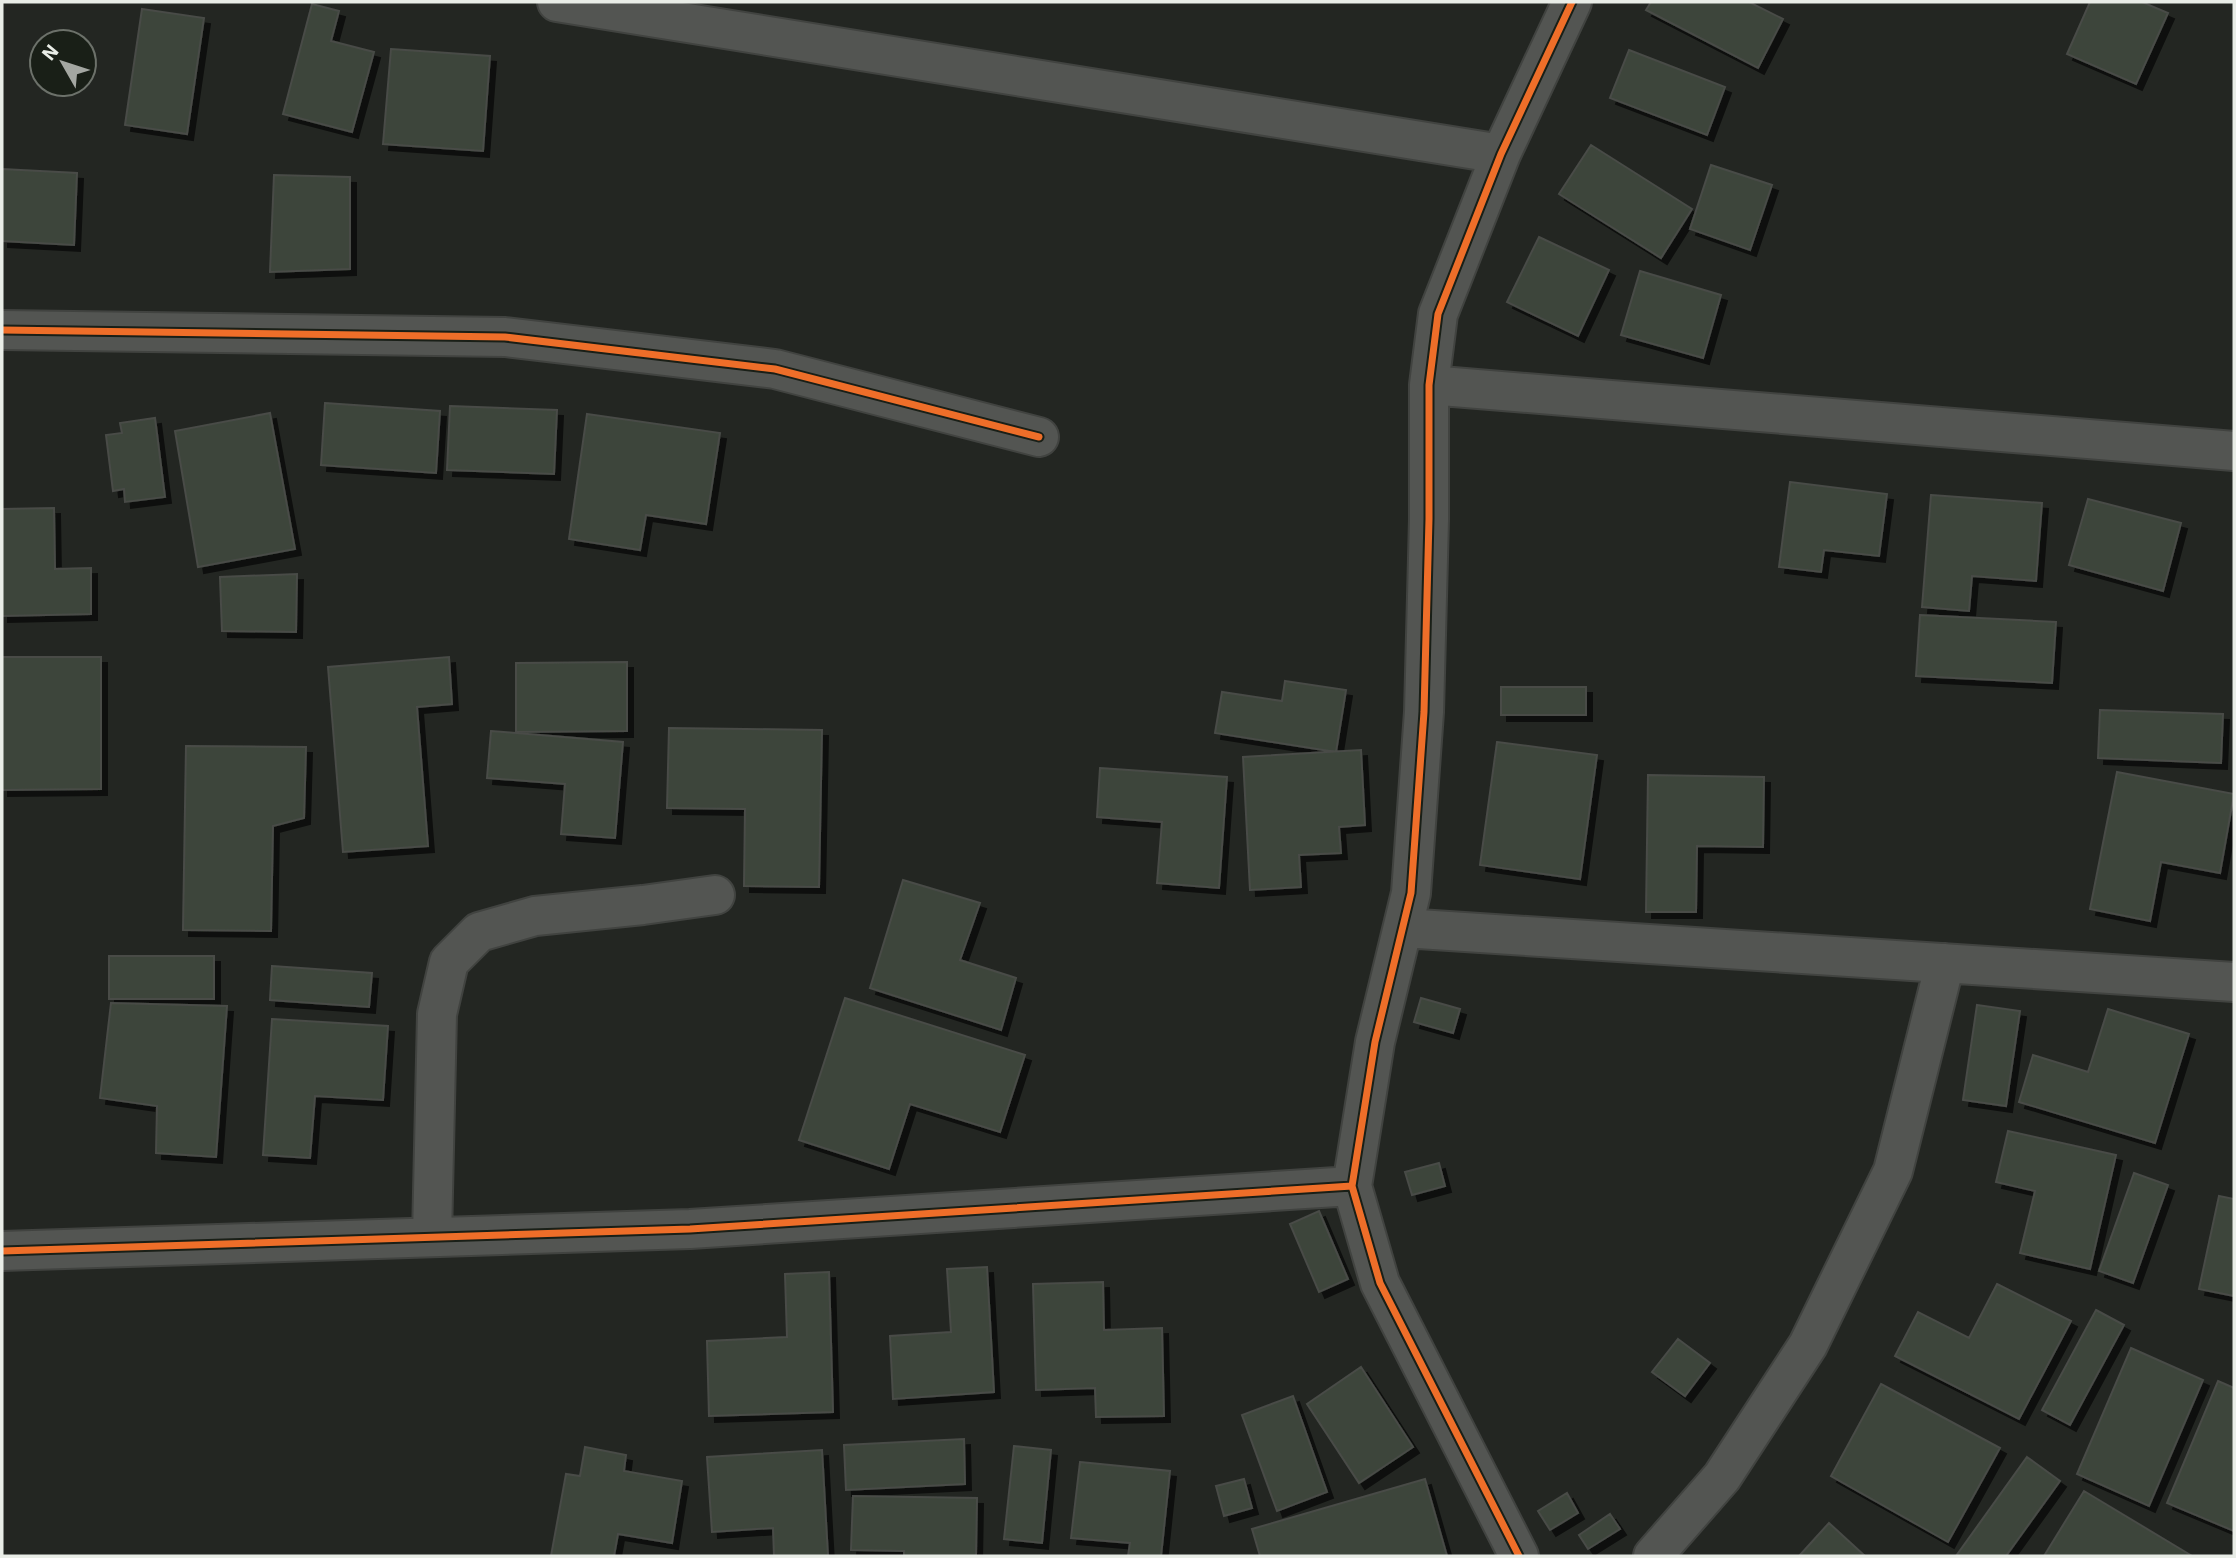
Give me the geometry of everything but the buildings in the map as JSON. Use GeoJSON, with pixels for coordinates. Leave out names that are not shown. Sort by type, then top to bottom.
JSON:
{"type":"FeatureCollection","features":[{"type":"Feature","properties":{"kind":"street"},"geometry":{"type":"LineString","coordinates":[[557,2],[1501,155]]}},
{"type":"Feature","properties":{"kind":"street"},"geometry":{"type":"LineString","coordinates":[[1519,1556],[1380,1283],[1352,1186],[1375,1042],[1411,893],[1424,712],[1429,385],[1438,314],[1501,155],[1572,2]]}},
{"type":"Feature","properties":{"kind":"street"},"geometry":{"type":"LineString","coordinates":[[2,330],[505,337],[775,369],[1039,437]]}},
{"type":"Feature","properties":{"kind":"street"},"geometry":{"type":"LineString","coordinates":[[1429,385],[2234,451]]}},
{"type":"Feature","properties":{"kind":"street"},"geometry":{"type":"LineString","coordinates":[[432,1237],[437,1014],[449,962],[479,932],[535,916],[715,895]]}},
{"type":"Feature","properties":{"kind":"street"},"geometry":{"type":"LineString","coordinates":[[1402,928],[2234,982]]}},
{"type":"Feature","properties":{"kind":"street"},"geometry":{"type":"LineString","coordinates":[[1653,1556],[1722,1477],[1808,1345],[1893,1171],[1945,963]]}},
{"type":"Feature","properties":{"kind":"street"},"geometry":{"type":"LineString","coordinates":[[2,1251],[690,1229],[1352,1186]]}},
{"type":"Feature","properties":{"kind":"cycle path"},"geometry":{"type":"LineString","coordinates":[[1519,1556],[1380,1283],[1352,1186],[1375,1042],[1411,893],[1424,712],[1429,385],[1438,314],[1501,154],[1572,2]]}},
{"type":"Feature","properties":{"kind":"cycle path"},"geometry":{"type":"LineString","coordinates":[[2,330],[505,337],[775,369],[1039,437]]}},
{"type":"Feature","properties":{"kind":"cycle path"},"geometry":{"type":"LineString","coordinates":[[2,1251],[690,1229],[1352,1186]]}}]}
